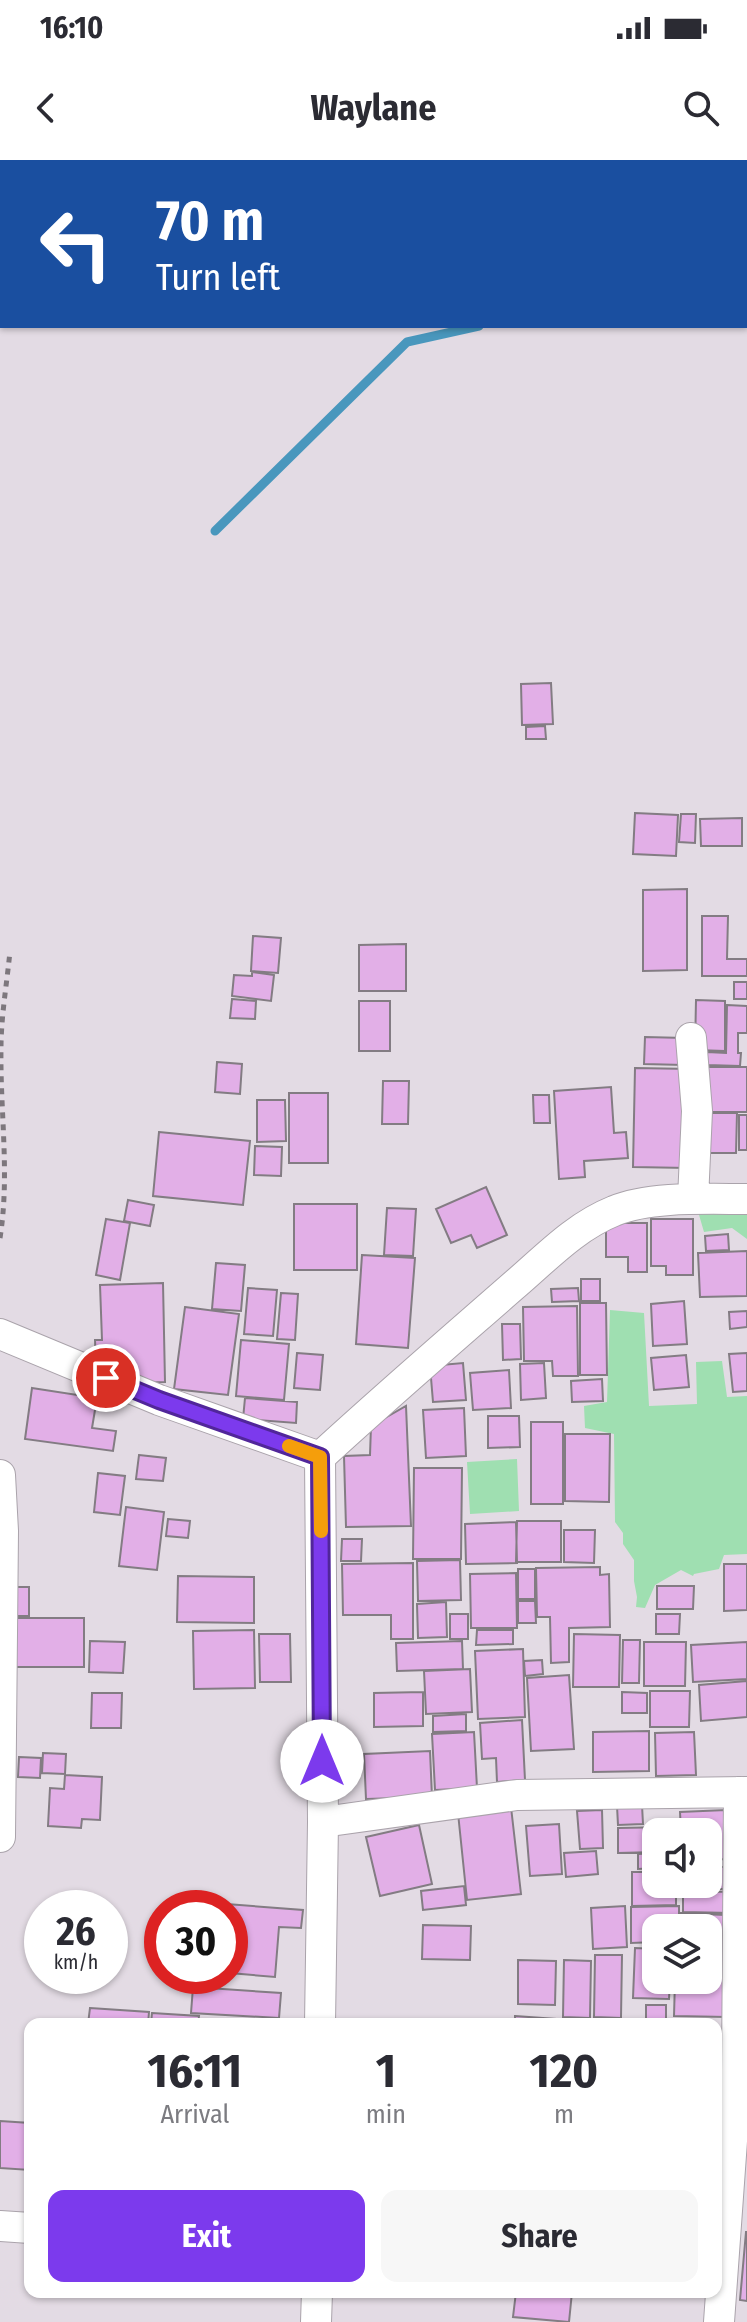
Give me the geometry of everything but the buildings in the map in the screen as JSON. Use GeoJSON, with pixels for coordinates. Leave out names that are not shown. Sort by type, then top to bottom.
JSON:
{"type":"FeatureCollection","features":[{"type":"Feature","properties":{"kind":"street"},"geometry":{"type":"LineString","coordinates":[[691,1038],[697,1111],[693,1199]]}},
{"type":"Feature","properties":{"kind":"street"},"geometry":{"type":"LineString","coordinates":[[320,2018],[323,1822],[320,1457],[421,1365],[594,1220],[638,1204],[693,1199],[747,1199]]}},
{"type":"Feature","properties":{"kind":"street"},"geometry":{"type":"LineString","coordinates":[[0,1334],[159,1400],[320,1457]]}},
{"type":"Feature","properties":{"kind":"street"},"geometry":{"type":"LineString","coordinates":[[0,1475],[3,1531],[0,1837]]}},
{"type":"Feature","properties":{"kind":"street"},"geometry":{"type":"LineString","coordinates":[[323,1822],[517,1795],[743,1792],[737,2071],[722,2280]]}},
{"type":"Feature","properties":{"kind":"street"},"geometry":{"type":"LineString","coordinates":[[0,2226],[24,2228]]}},
{"type":"Feature","properties":{"kind":"street"},"geometry":{"type":"LineString","coordinates":[[316,2322],[317,2298]]}},
{"type":"Feature","properties":{"kind":"street"},"geometry":{"type":"LineString","coordinates":[[719,2322],[721,2298]]}},
{"type":"Feature","properties":{"kind":"path"},"geometry":{"type":"LineString","coordinates":[[0,1238],[6,1164],[1,1045],[10,951]]}},
{"type":"Feature","properties":{"kind":"green space"},"geometry":{"type":"Polygon","coordinates":[[[697,1208],[747,1209],[747,1239],[732,1228],[704,1232],[697,1208]]]}},
{"type":"Feature","properties":{"kind":"green space"},"geometry":{"type":"Polygon","coordinates":[[[610,1310],[644,1313],[649,1406],[697,1404],[696,1362],[722,1361],[727,1397],[747,1396],[747,1554],[724,1555],[719,1569],[693,1576],[681,1570],[655,1585],[645,1608],[636,1607],[634,1560],[623,1544],[623,1533],[615,1522],[614,1434],[585,1428],[584,1406],[607,1402],[610,1310]]]}},
{"type":"Feature","properties":{"kind":"green space"},"geometry":{"type":"Polygon","coordinates":[[[517,1459],[519,1511],[470,1514],[467,1462],[517,1459]]]}},
{"type":"Feature","properties":{"kind":"waterway"},"geometry":{"type":"LineString","coordinates":[[215,531],[407,342],[470,328]]}},
{"type":"Feature","properties":{"kind":"slow traffic"},"geometry":{"type":"LineString","coordinates":[[289,1446],[320,1457],[321,1531]]}},
{"type":"Feature","properties":{"kind":"route"},"geometry":{"type":"LineString","coordinates":[[106,1378],[320,1457],[322,1761]]}}]}
